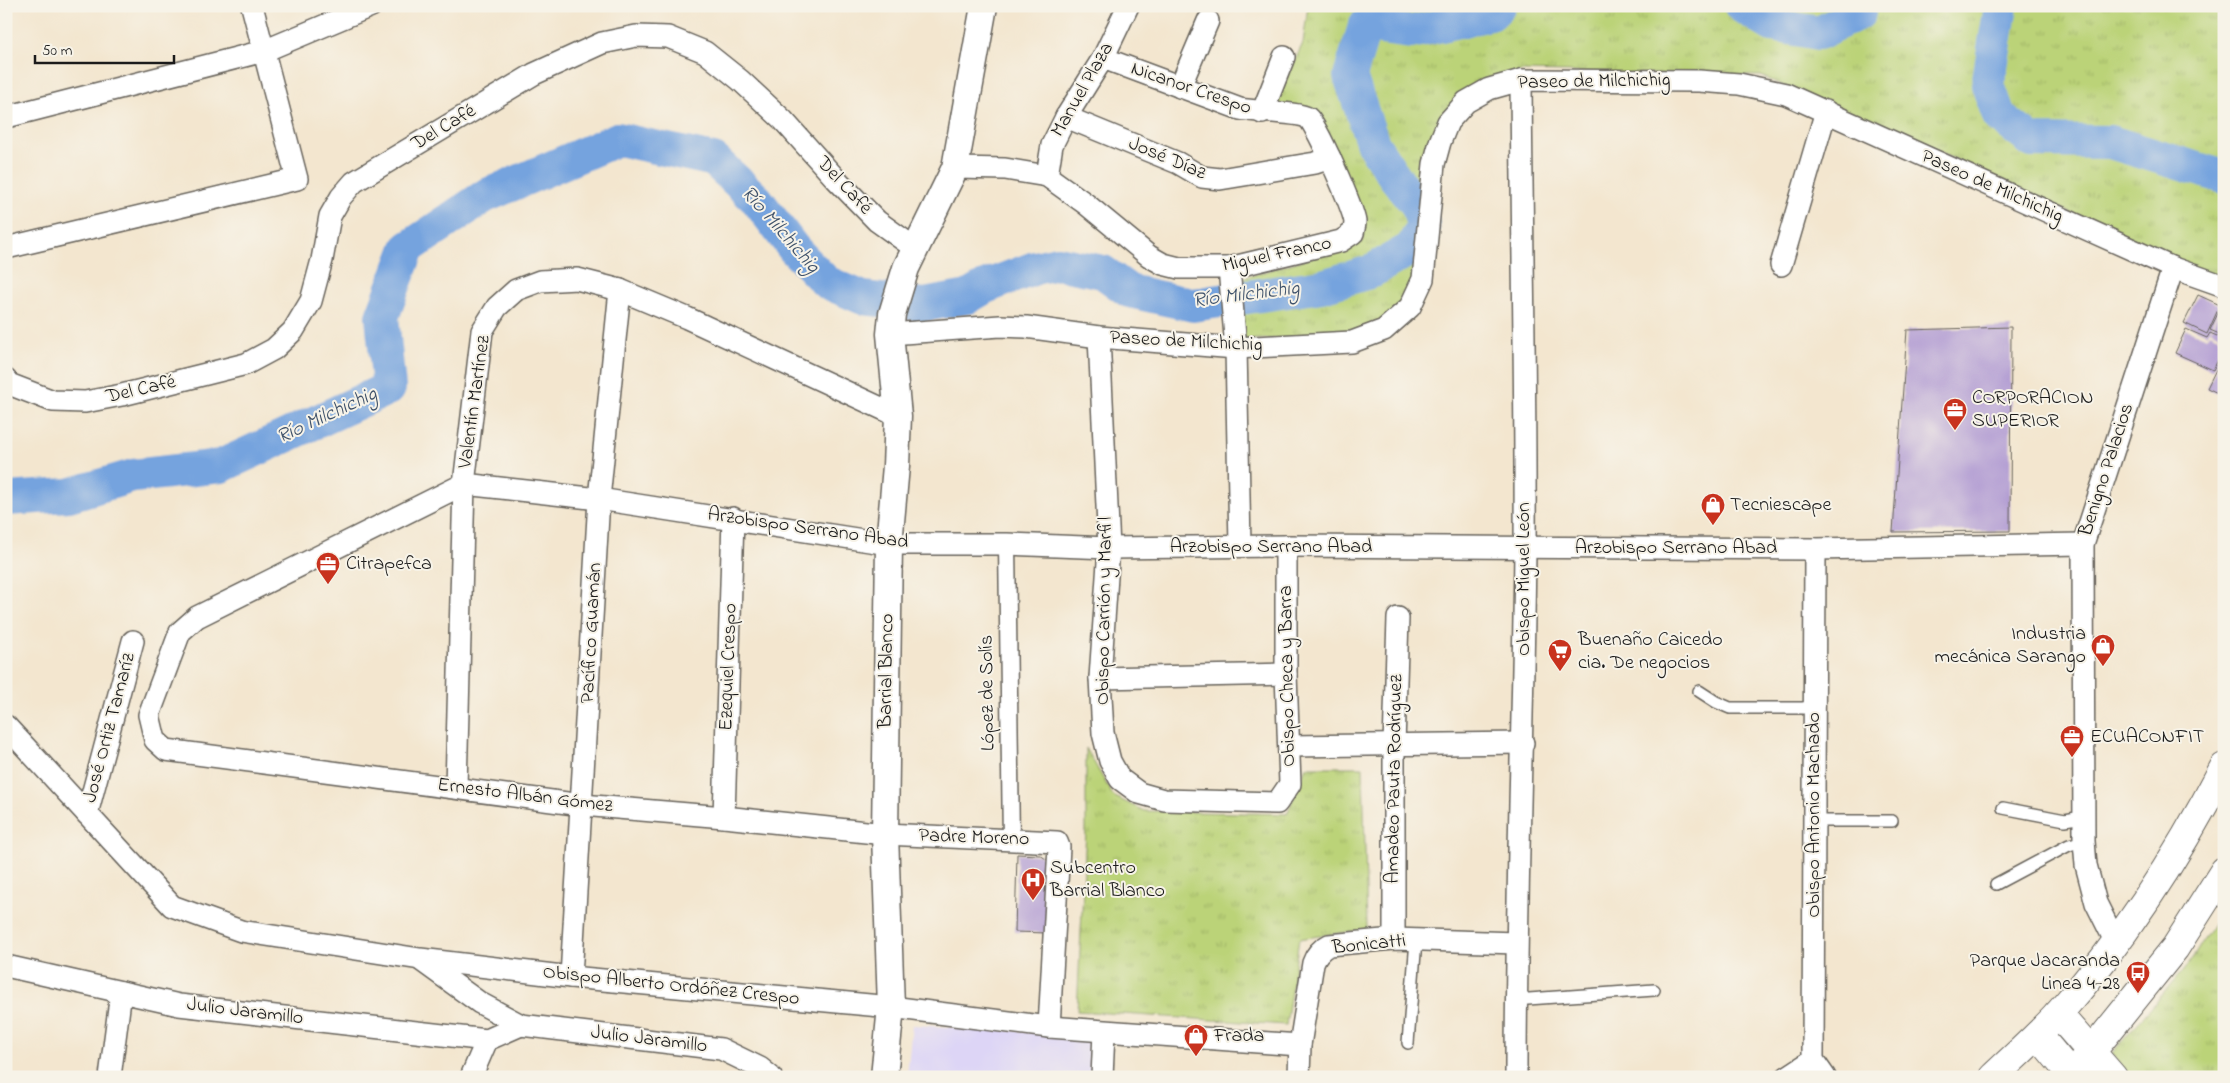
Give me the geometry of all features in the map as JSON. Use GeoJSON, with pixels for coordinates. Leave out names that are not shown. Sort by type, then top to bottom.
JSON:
{"type":"FeatureCollection","features":[{"type":"Feature","properties":{"kind":"main road"},"geometry":{"type":"LineString","coordinates":[[1993,1077],[2038,1036],[2116,943],[2206,801],[2224,767]]}},
{"type":"Feature","properties":{"kind":"main road"},"geometry":{"type":"LineString","coordinates":[[2038,1036],[2071,1076],[2175,948],[2224,871]]}},
{"type":"Feature","properties":{"kind":"main road"},"geometry":{"type":"LineString","coordinates":[[2058,1014],[2113,1077]]}},
{"type":"Feature","properties":{"kind":"street"},"geometry":{"type":"LineString","coordinates":[[6,248],[297,179],[252,6]]}},
{"type":"Feature","properties":{"kind":"street"},"geometry":{"type":"LineString","coordinates":[[6,117],[264,52],[371,6]]}},
{"type":"Feature","properties":{"kind":"street","name":"Barrial Blanco"},"geometry":{"type":"LineString","coordinates":[[884,1077],[891,1007],[885,834],[889,544],[896,466],[898,416],[891,324],[911,259],[955,168],[984,6]]}},
{"type":"Feature","properties":{"kind":"street","name":"Manuel Plaza"},"geometry":{"type":"LineString","coordinates":[[1047,176],[1052,145],[1066,117],[1103,58],[1128,6]]}},
{"type":"Feature","properties":{"kind":"street"},"geometry":{"type":"LineString","coordinates":[[1180,87],[1208,21]]}},
{"type":"Feature","properties":{"kind":"street","name":"Del Café"},"geometry":{"type":"LineString","coordinates":[[7,383],[53,401],[85,402],[122,396],[246,364],[274,349],[293,331],[310,301],[322,260],[330,216],[341,197],[354,182],[534,74],[602,43],[636,36],[668,37],[705,52],[740,80],[783,120],[911,259]]}},
{"type":"Feature","properties":{"kind":"street"},"geometry":{"type":"LineString","coordinates":[[1262,113],[1284,57]]}},
{"type":"Feature","properties":{"kind":"street","name":"Nicanor Crespo"},"geometry":{"type":"LineString","coordinates":[[1103,58],[1240,109],[1262,113],[1302,115],[1310,119]]}},
{"type":"Feature","properties":{"kind":"street","name":"Paseo de Milchichig"},"geometry":{"type":"LineString","coordinates":[[891,324],[1018,326],[1099,337],[1352,342],[1384,330],[1410,308],[1423,279],[1434,164],[1448,122],[1466,102],[1489,89],[1521,80],[1699,81],[1739,84],[1786,94],[2173,268],[2224,286]]}},
{"type":"Feature","properties":{"kind":"street","name":"Obispo Miguel León"},"geometry":{"type":"LineString","coordinates":[[1516,1077],[1516,943],[1525,547],[1521,80]]}},
{"type":"Feature","properties":{"kind":"street"},"geometry":{"type":"LineString","coordinates":[[1781,265],[1826,111]]}},
{"type":"Feature","properties":{"kind":"street","name":"José Díaz"},"geometry":{"type":"LineString","coordinates":[[1066,117],[1178,163],[1202,177],[1220,179],[1315,163],[1330,158]]}},
{"type":"Feature","properties":{"kind":"street","name":"Miguel Franco"},"geometry":{"type":"LineString","coordinates":[[955,168],[1004,169],[1047,176],[1086,204],[1149,256],[1163,264],[1230,275],[1341,241],[1353,233],[1355,221],[1330,158],[1310,119]]}},
{"type":"Feature","properties":{"kind":"street","name":"Benigno Palacios"},"geometry":{"type":"LineString","coordinates":[[2116,943],[2096,904],[2086,866],[2082,817],[2083,544],[2173,268]]}},
{"type":"Feature","properties":{"kind":"street"},"geometry":{"type":"LineString","coordinates":[[1230,275],[1235,339],[1240,546]]}},
{"type":"Feature","properties":{"kind":"street","name":"Valentín Martínez"},"geometry":{"type":"LineString","coordinates":[[456,787],[464,484],[482,331],[497,306],[516,290],[540,281],[577,279],[620,290],[686,318],[898,416]]}},
{"type":"Feature","properties":{"kind":"street","name":"Pacífico Guamán"},"geometry":{"type":"LineString","coordinates":[[571,977],[600,498],[620,290]]}},
{"type":"Feature","properties":{"kind":"street","name":"Obispo Carrión y Marfil"},"geometry":{"type":"LineString","coordinates":[[1099,337],[1109,548],[1100,678],[1103,733],[1110,761],[1120,779],[1139,793],[1164,800],[1277,803]]}},
{"type":"Feature","properties":{"kind":"street","name":"Arzobispo Serrano Abad"},"geometry":{"type":"LineString","coordinates":[[464,484],[600,498],[889,544],[1007,544],[1109,548],[1286,546],[1815,550],[2083,544]]}},
{"type":"Feature","properties":{"kind":"street","name":"Ernesto Albán Gómez"},"geometry":{"type":"LineString","coordinates":[[464,484],[197,617],[180,632],[149,716],[154,740],[166,750],[582,805],[724,816],[885,834]]}},
{"type":"Feature","properties":{"kind":"street","name":"Ezequiel Crespo"},"geometry":{"type":"LineString","coordinates":[[724,816],[733,518]]}},
{"type":"Feature","properties":{"kind":"street","name":"López de Solís"},"geometry":{"type":"LineString","coordinates":[[1007,544],[1011,841]]}},
{"type":"Feature","properties":{"kind":"street","name":"Obispo Checa y Barra"},"geometry":{"type":"LineString","coordinates":[[1277,803],[1290,784],[1286,674],[1286,546]]}},
{"type":"Feature","properties":{"kind":"street","name":"Obispo Antonio Machado"},"geometry":{"type":"LineString","coordinates":[[1815,550],[1814,821],[1819,1068]]}},
{"type":"Feature","properties":{"kind":"street","name":"Amadeo Pauta Rodríguez"},"geometry":{"type":"LineString","coordinates":[[1394,939],[1394,746],[1398,618]]}},
{"type":"Feature","properties":{"kind":"street","name":"José Ortiz Tamaríz"},"geometry":{"type":"LineString","coordinates":[[87,814],[133,641]]}},
{"type":"Feature","properties":{"kind":"street"},"geometry":{"type":"LineString","coordinates":[[1100,678],[1286,674]]}},
{"type":"Feature","properties":{"kind":"street","name":"Obispo Alberto Ordóñez Crespo"},"geometry":{"type":"LineString","coordinates":[[6,726],[172,906],[241,931],[420,959],[571,977],[891,1007],[1049,1027],[1300,1045]]}},
{"type":"Feature","properties":{"kind":"street"},"geometry":{"type":"LineString","coordinates":[[1290,746],[1522,743]]}},
{"type":"Feature","properties":{"kind":"street","name":"Padre Moreno"},"geometry":{"type":"LineString","coordinates":[[885,834],[1011,841],[1050,840],[1057,842],[1059,847],[1049,1027]]}},
{"type":"Feature","properties":{"kind":"street","name":"Bonicatti"},"geometry":{"type":"LineString","coordinates":[[1299,1077],[1300,1045],[1312,963],[1316,955],[1330,945],[1394,939],[1516,943]]}},
{"type":"Feature","properties":{"kind":"street","name":"Julio Jaramillo"},"geometry":{"type":"LineString","coordinates":[[420,959],[480,1003],[521,1025],[722,1049],[760,1068],[771,1077]]}},
{"type":"Feature","properties":{"kind":"street","name":"Julio Jaramillo"},"geometry":{"type":"LineString","coordinates":[[6,966],[179,1005],[487,1040]]}},
{"type":"Feature","properties":{"kind":"street"},"geometry":{"type":"LineString","coordinates":[[110,1077],[121,992]]}},
{"type":"Feature","properties":{"kind":"street"},"geometry":{"type":"LineString","coordinates":[[471,1077],[487,1040],[521,1025]]}},
{"type":"Feature","properties":{"kind":"street"},"geometry":{"type":"LineString","coordinates":[[1102,1077],[1104,1032]]}},
{"type":"Feature","properties":{"kind":"street"},"geometry":{"type":"LineString","coordinates":[[1787,1077],[1819,1068]]}},
{"type":"Feature","properties":{"kind":"lane"},"geometry":{"type":"LineString","coordinates":[[1699,691],[1730,708],[1803,708],[1815,706]]}},
{"type":"Feature","properties":{"kind":"lane"},"geometry":{"type":"LineString","coordinates":[[2003,808],[2065,820],[2082,817]]}},
{"type":"Feature","properties":{"kind":"lane"},"geometry":{"type":"LineString","coordinates":[[1814,821],[1892,820]]}},
{"type":"Feature","properties":{"kind":"lane"},"geometry":{"type":"LineString","coordinates":[[1996,884],[2069,845],[2084,841]]}},
{"type":"Feature","properties":{"kind":"lane"},"geometry":{"type":"LineString","coordinates":[[1408,1043],[1416,940]]}},
{"type":"Feature","properties":{"kind":"lane"},"geometry":{"type":"LineString","coordinates":[[1516,1000],[1654,990]]}},
{"type":"Feature","properties":{"kind":"shaded area"},"geometry":{"type":"Polygon","coordinates":[[[912,1025],[1087,1035],[1093,1039],[1093,1077],[907,1077],[912,1025]]]}},
{"type":"Feature","properties":{"kind":"green space"},"geometry":{"type":"Polygon","coordinates":[[[1308,6],[2224,6],[2224,283],[2194,274],[2008,182],[1761,76],[1521,71],[1439,122],[1417,279],[1402,304],[1378,322],[1347,336],[1237,340],[1234,281],[1362,242],[1366,220],[1312,116],[1274,105],[1303,43],[1308,6]]]}},
{"type":"Feature","properties":{"kind":"green space"},"geometry":{"type":"Polygon","coordinates":[[[1086,748],[1113,796],[1144,811],[1287,814],[1306,767],[1363,767],[1367,929],[1299,939],[1286,1025],[1077,1011],[1086,830],[1086,748]]]}},
{"type":"Feature","properties":{"kind":"green space"},"geometry":{"type":"Polygon","coordinates":[[[2224,907],[2224,1077],[2130,1077],[2112,1053],[2189,964],[2224,907]]]}},
{"type":"Feature","properties":{"kind":"building"},"geometry":{"type":"Polygon","coordinates":[[[2198,295],[2220,305],[2207,334],[2184,323],[2198,295]]]}},
{"type":"Feature","properties":{"kind":"building"},"geometry":{"type":"Polygon","coordinates":[[[2224,301],[2224,336],[2210,330],[2224,301]]]}},
{"type":"Feature","properties":{"kind":"building","name":"CORPORACION SUPERIOR"},"geometry":{"type":"Polygon","coordinates":[[[2011,327],[2010,531],[1893,532],[1907,330],[2011,327]]]}},
{"type":"Feature","properties":{"kind":"building"},"geometry":{"type":"Polygon","coordinates":[[[2186,329],[2207,338],[2210,333],[2224,339],[2224,348],[2213,370],[2175,353],[2186,329]]]}},
{"type":"Feature","properties":{"kind":"building"},"geometry":{"type":"Polygon","coordinates":[[[2224,353],[2224,396],[2207,388],[2224,353]]]}},
{"type":"Feature","properties":{"kind":"building","name":"Subcentro Barrial Blanco"},"geometry":{"type":"Polygon","coordinates":[[[1017,854],[1040,855],[1049,861],[1048,933],[1015,932],[1017,854]]]}},
{"type":"Feature","properties":{"kind":"waterway","name":"Río Milchichig"},"geometry":{"type":"LineString","coordinates":[[6,499],[69,495],[133,476],[221,466],[389,388],[382,317],[408,248],[485,196],[618,139],[714,160],[757,200],[794,249],[826,282],[863,298],[924,305],[968,297],[985,287],[1035,268],[1057,263],[1103,272],[1129,291],[1193,305],[1322,286],[1370,272],[1412,248],[1423,226],[1418,206],[1394,176],[1373,144],[1350,76],[1365,26],[1411,32],[1491,14],[1499,6]]}},
{"type":"Feature","properties":{"kind":"waterway","name":"Río Milchichig"},"geometry":{"type":"LineString","coordinates":[[1741,6],[1772,25],[1819,33],[1859,13],[1860,6]]}},
{"type":"Feature","properties":{"kind":"waterway","name":"Río Milchichig"},"geometry":{"type":"LineString","coordinates":[[2001,6],[1988,85],[1999,116],[2032,141],[2110,142],[2224,177]]}},
{"type":"Feature","properties":{"kind":"place","name":"CORPORACION SUPERIOR"},"geometry":{"type":"Point","coordinates":[1955,431]}},
{"type":"Feature","properties":{"kind":"place","name":"Tecniescape"},"geometry":{"type":"Point","coordinates":[1713,526]}},
{"type":"Feature","properties":{"kind":"place","name":"Citrapefca"},"geometry":{"type":"Point","coordinates":[328,585]}},
{"type":"Feature","properties":{"kind":"place","name":"Industria mecánica Sarango"},"geometry":{"type":"Point","coordinates":[2103,667]}},
{"type":"Feature","properties":{"kind":"place","name":"Buenaño Caicedo cia. De negocios"},"geometry":{"type":"Point","coordinates":[1560,672]}},
{"type":"Feature","properties":{"kind":"place","name":"ECUACONFIT"},"geometry":{"type":"Point","coordinates":[2072,758]}},
{"type":"Feature","properties":{"kind":"place","name":"Subcentro Barrial Blanco"},"geometry":{"type":"Point","coordinates":[1033,901]}},
{"type":"Feature","properties":{"kind":"place","name":"Parque Jacaranda Linea 4-28"},"geometry":{"type":"Point","coordinates":[2138,994]}},
{"type":"Feature","properties":{"kind":"place","name":"Frada"},"geometry":{"type":"Point","coordinates":[1196,1057]}}]}
